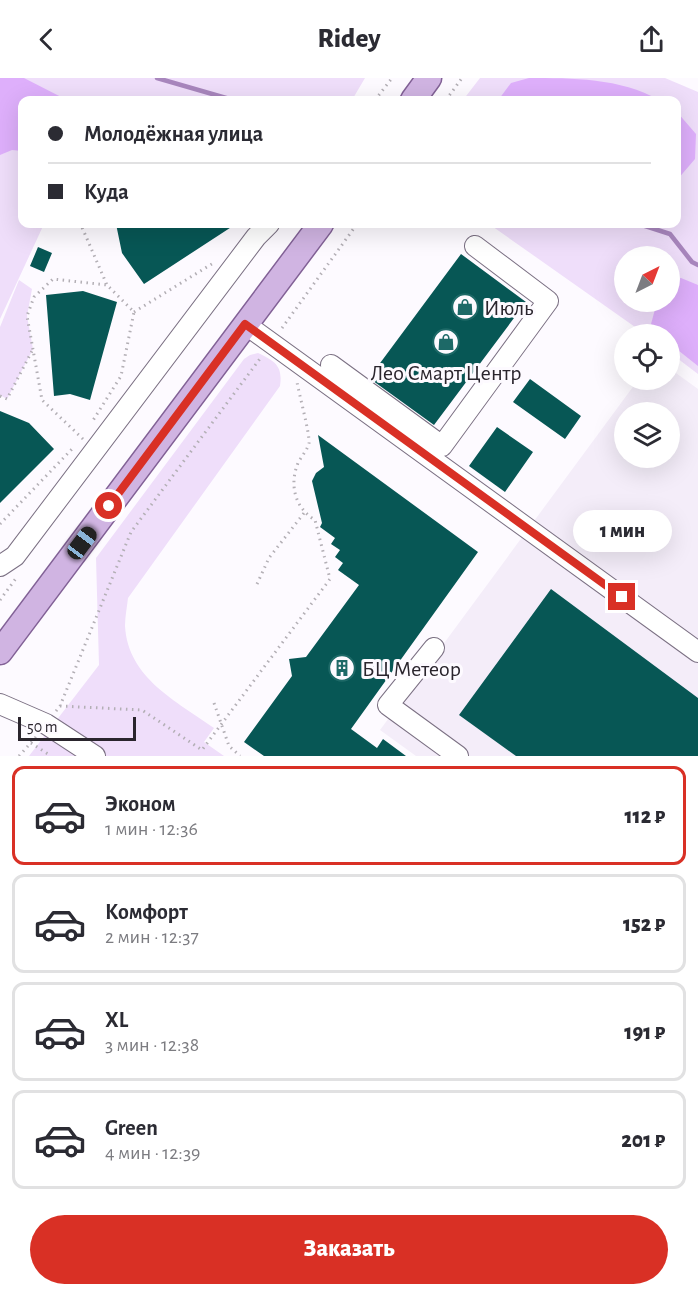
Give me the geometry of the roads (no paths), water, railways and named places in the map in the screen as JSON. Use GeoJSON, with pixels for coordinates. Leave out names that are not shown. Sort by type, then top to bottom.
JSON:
{"type":"FeatureCollection","features":[{"type":"Feature","properties":{"kind":"main road"},"geometry":{"type":"LineString","coordinates":[[416,96],[429,78]]}},
{"type":"Feature","properties":{"kind":"main road"},"geometry":{"type":"LineString","coordinates":[[0,652],[318,228]]}},
{"type":"Feature","properties":{"kind":"street"},"geometry":{"type":"LineString","coordinates":[[0,566],[15,556],[89,445],[263,228]]}},
{"type":"Feature","properties":{"kind":"street"},"geometry":{"type":"LineString","coordinates":[[331,366],[442,446],[548,301],[475,246]]}},
{"type":"Feature","properties":{"kind":"street"},"geometry":{"type":"LineString","coordinates":[[245,324],[698,652]]}},
{"type":"Feature","properties":{"kind":"street"},"geometry":{"type":"LineString","coordinates":[[434,648],[388,705],[458,756]]}},
{"type":"Feature","properties":{"kind":"street"},"geometry":{"type":"LineString","coordinates":[[0,704],[46,724],[95,756]]}},
{"type":"Feature","properties":{"kind":"waterway"},"geometry":{"type":"LineString","coordinates":[[157,78],[219,96]]}},
{"type":"Feature","properties":{"kind":"waterway"},"geometry":{"type":"LineString","coordinates":[[651,228],[670,234],[692,262],[698,265]]}},
{"type":"Feature","properties":{"kind":"place","name":"Июль"},"geometry":{"type":"Point","coordinates":[465,307]}},
{"type":"Feature","properties":{"kind":"place","name":"Лео Смарт Центр"},"geometry":{"type":"Point","coordinates":[446,342]}},
{"type":"Feature","properties":{"kind":"place","name":"БЦ Метеор"},"geometry":{"type":"Point","coordinates":[342,668]}}]}
